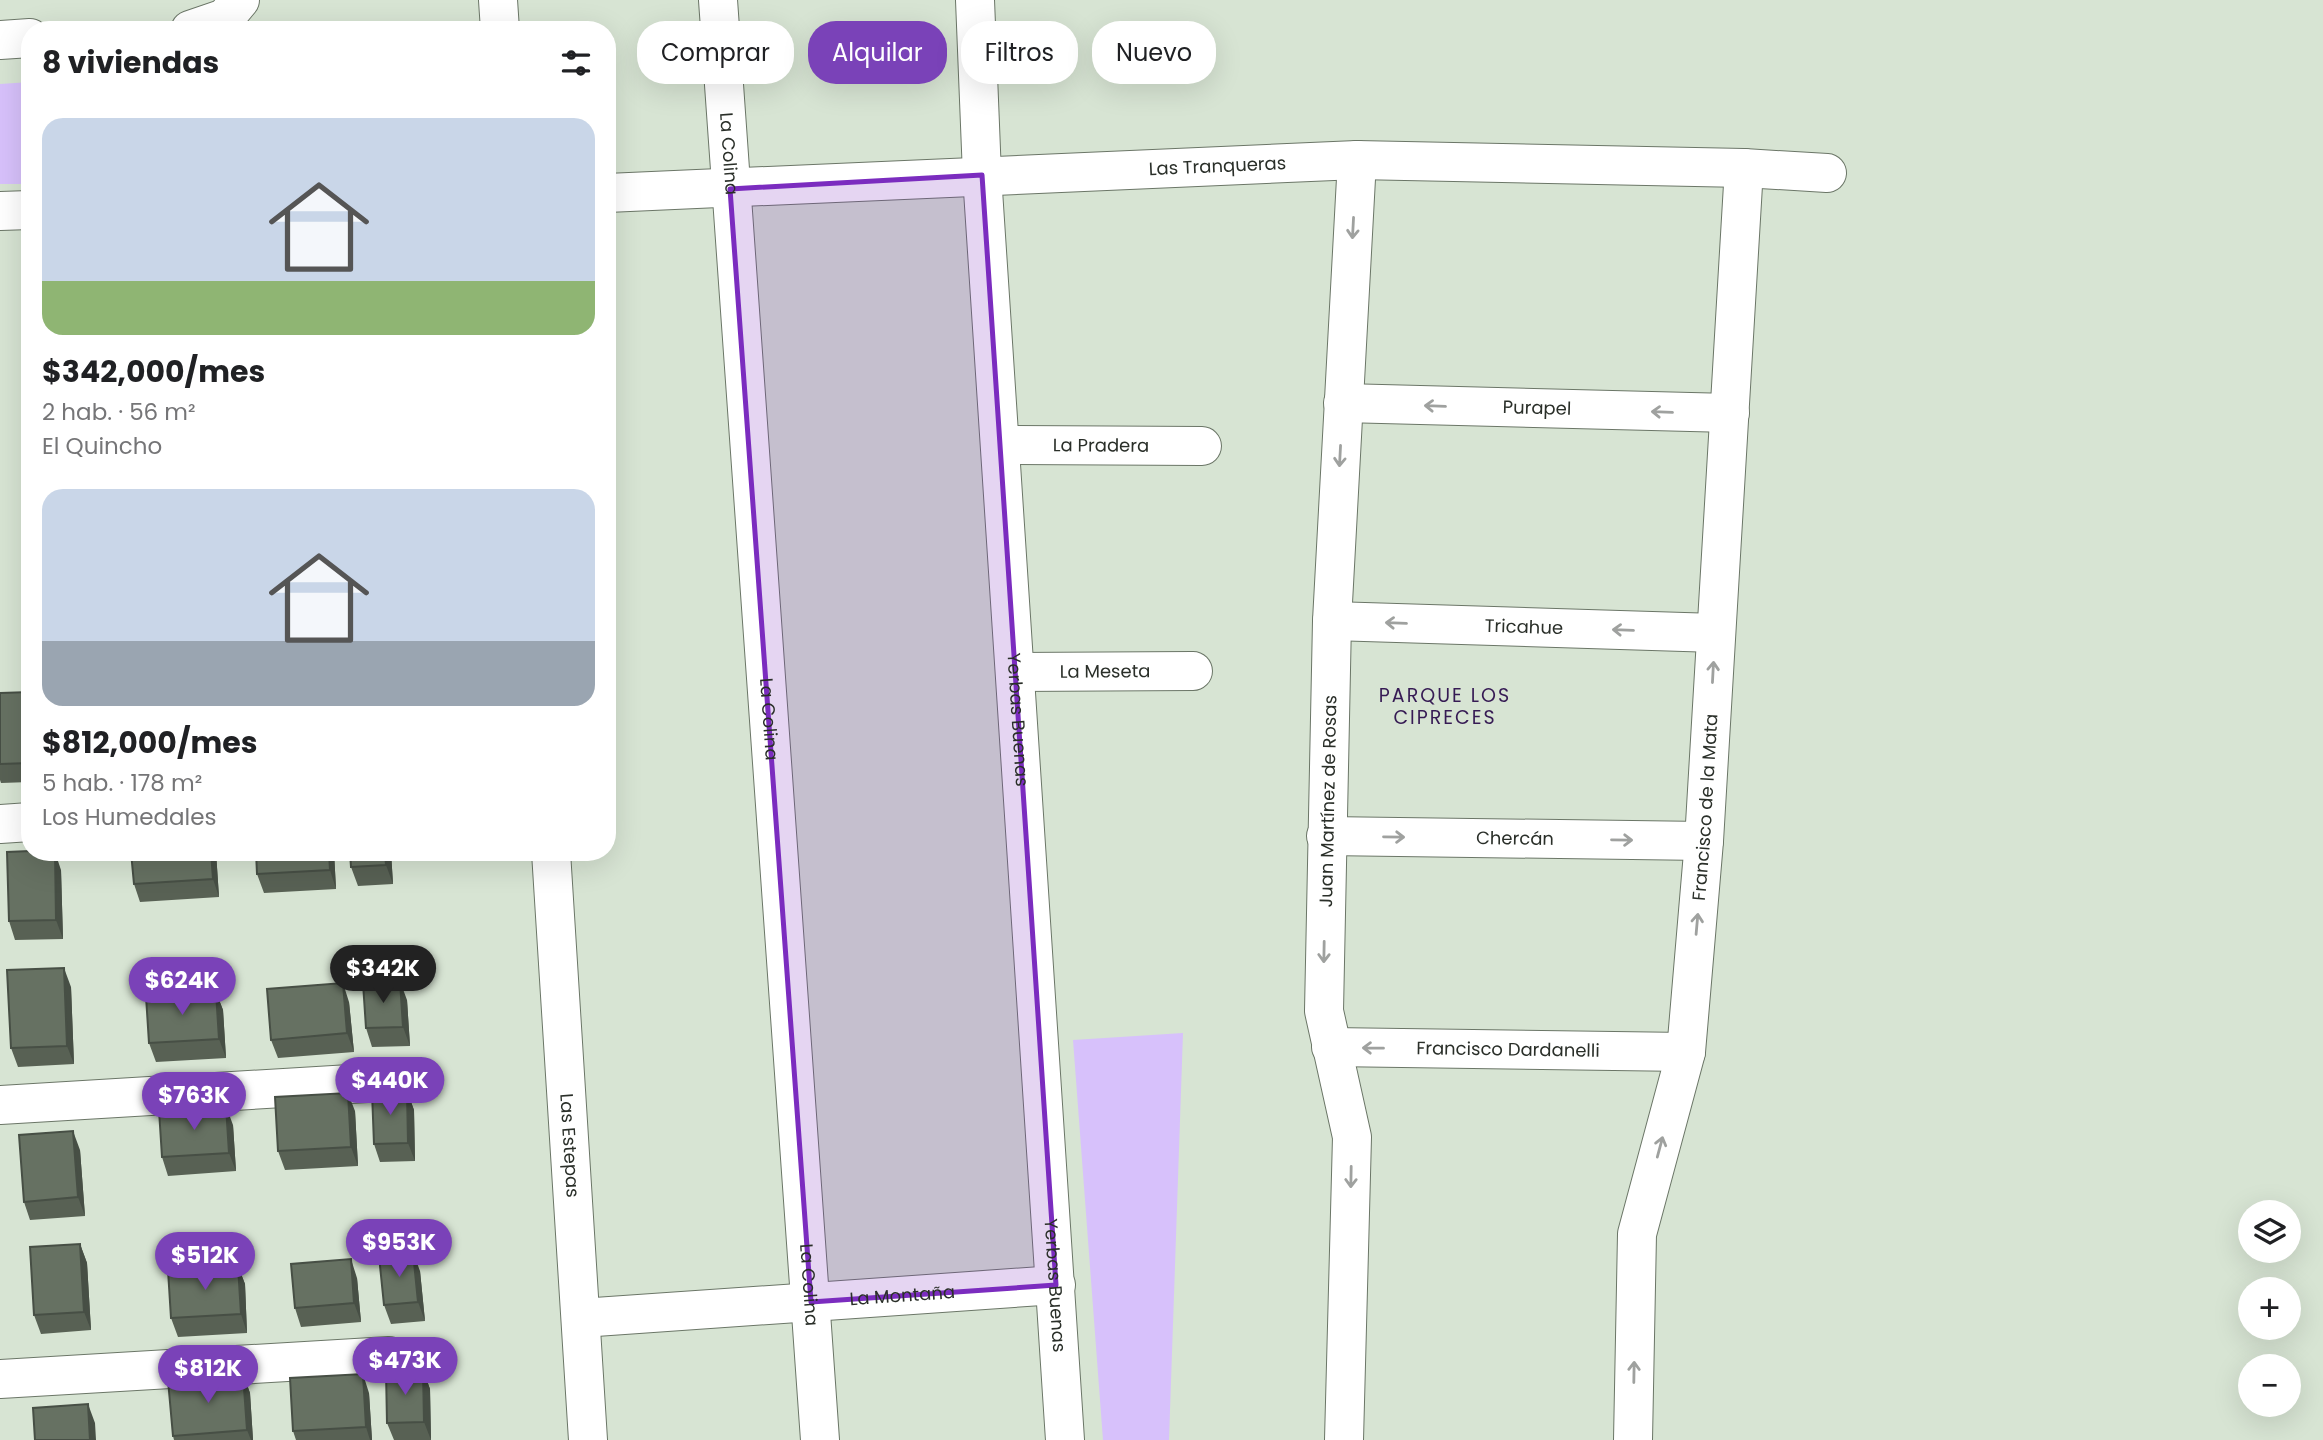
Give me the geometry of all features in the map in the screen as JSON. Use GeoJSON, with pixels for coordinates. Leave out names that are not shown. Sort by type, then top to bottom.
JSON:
{"type":"FeatureCollection","features":[{"type":"Feature","properties":{"kind":"street"},"geometry":{"type":"LineString","coordinates":[[498,0],[499,21]]}},
{"type":"Feature","properties":{"kind":"street","name":"La Colina"},"geometry":{"type":"LineString","coordinates":[[718,0],[820,1440]]}},
{"type":"Feature","properties":{"kind":"street","name":"Yerbas Buenas"},"geometry":{"type":"LineString","coordinates":[[975,0],[982,175],[1065,1440]]}},
{"type":"Feature","properties":{"kind":"street"},"geometry":{"type":"LineString","coordinates":[[0,40],[21,39]]}},
{"type":"Feature","properties":{"kind":"street","name":"Las Tranqueras"},"geometry":{"type":"LineString","coordinates":[[616,193],[1357,160],[1744,168],[1827,173]]}},
{"type":"Feature","properties":{"kind":"street","name":"Juan Martínez de Rosas"},"geometry":{"type":"LineString","coordinates":[[1345,1440],[1352,1137],[1324,1011],[1332,621],[1357,160]]}},
{"type":"Feature","properties":{"kind":"street","name":"Francisco de la Mata"},"geometry":{"type":"LineString","coordinates":[[1633,1440],[1637,1234],[1686,1052],[1704,841],[1744,168]]}},
{"type":"Feature","properties":{"kind":"street"},"geometry":{"type":"LineString","coordinates":[[0,211],[21,210]]}},
{"type":"Feature","properties":{"kind":"street","name":"Purapel"},"geometry":{"type":"LineString","coordinates":[[1343,403],[1730,414]]}},
{"type":"Feature","properties":{"kind":"street","name":"La Pradera"},"geometry":{"type":"LineString","coordinates":[[1001,445],[1202,446]]}},
{"type":"Feature","properties":{"kind":"street","name":"Tricahue"},"geometry":{"type":"LineString","coordinates":[[1332,621],[1716,633]]}},
{"type":"Feature","properties":{"kind":"street","name":"La Meseta"},"geometry":{"type":"LineString","coordinates":[[1016,672],[1193,671]]}},
{"type":"Feature","properties":{"kind":"street"},"geometry":{"type":"LineString","coordinates":[[0,824],[21,823]]}},
{"type":"Feature","properties":{"kind":"street","name":"Chercán"},"geometry":{"type":"LineString","coordinates":[[1326,836],[1704,841]]}},
{"type":"Feature","properties":{"kind":"street","name":"Las Estepas"},"geometry":{"type":"LineString","coordinates":[[552,861],[588,1440]]}},
{"type":"Feature","properties":{"kind":"street","name":"Francisco Dardanelli"},"geometry":{"type":"LineString","coordinates":[[1331,1047],[1686,1052]]}},
{"type":"Feature","properties":{"kind":"street"},"geometry":{"type":"LineString","coordinates":[[0,1105],[367,1083]]}},
{"type":"Feature","properties":{"kind":"street","name":"La Montaña"},"geometry":{"type":"LineString","coordinates":[[581,1318],[1056,1285]]}},
{"type":"Feature","properties":{"kind":"street"},"geometry":{"type":"LineString","coordinates":[[0,1379],[388,1356]]}},
{"type":"Feature","properties":{"kind":"highlighted area"},"geometry":{"type":"Polygon","coordinates":[[[982,175],[1056,1285],[811,1302],[730,189],[982,175]]]}},
{"type":"Feature","properties":{"kind":"shaded area"},"geometry":{"type":"Polygon","coordinates":[[[21,83],[21,184],[0,184],[0,84],[21,83]]]}},
{"type":"Feature","properties":{"kind":"shaded area"},"geometry":{"type":"Polygon","coordinates":[[[1183,1033],[1169,1440],[1103,1440],[1073,1040],[1183,1033]]]}},
{"type":"Feature","properties":{"kind":"building"},"geometry":{"type":"Polygon","coordinates":[[[21,692],[21,763],[0,764],[0,693],[21,692]]]}},
{"type":"Feature","properties":{"kind":"building"},"geometry":{"type":"Polygon","coordinates":[[[21,851],[21,861],[55,861],[56,920],[9,921],[7,852],[21,851]]]}},
{"type":"Feature","properties":{"kind":"building"},"geometry":{"type":"Polygon","coordinates":[[[132,861],[212,861],[213,879],[134,884],[132,861]]]}},
{"type":"Feature","properties":{"kind":"building"},"geometry":{"type":"Polygon","coordinates":[[[256,861],[330,861],[330,870],[257,874],[256,861]]]}},
{"type":"Feature","properties":{"kind":"building"},"geometry":{"type":"Polygon","coordinates":[[[351,861],[386,861],[386,865],[351,867],[351,861]]]}},
{"type":"Feature","properties":{"kind":"building"},"geometry":{"type":"Polygon","coordinates":[[[64,968],[67,1046],[11,1048],[7,970],[64,968]]]}},
{"type":"Feature","properties":{"kind":"building"},"geometry":{"type":"Polygon","coordinates":[[[400,981],[403,1027],[366,1028],[363,983],[400,981]]]}},
{"type":"Feature","properties":{"kind":"building"},"geometry":{"type":"Polygon","coordinates":[[[343,983],[347,1033],[271,1040],[267,989],[343,983]]]}},
{"type":"Feature","properties":{"kind":"building"},"geometry":{"type":"Polygon","coordinates":[[[216,992],[219,1039],[149,1043],[146,996],[216,992]]]}},
{"type":"Feature","properties":{"kind":"building"},"geometry":{"type":"Polygon","coordinates":[[[407,1091],[408,1143],[374,1144],[372,1092],[407,1091]]]}},
{"type":"Feature","properties":{"kind":"building"},"geometry":{"type":"Polygon","coordinates":[[[348,1093],[351,1147],[278,1151],[275,1097],[348,1093]]]}},
{"type":"Feature","properties":{"kind":"building"},"geometry":{"type":"Polygon","coordinates":[[[226,1106],[229,1153],[162,1157],[159,1110],[226,1106]]]}},
{"type":"Feature","properties":{"kind":"building"},"geometry":{"type":"Polygon","coordinates":[[[73,1131],[78,1197],[24,1202],[19,1135],[73,1131]]]}},
{"type":"Feature","properties":{"kind":"building"},"geometry":{"type":"Polygon","coordinates":[[[80,1244],[84,1312],[34,1315],[30,1247],[80,1244]]]}},
{"type":"Feature","properties":{"kind":"building"},"geometry":{"type":"Polygon","coordinates":[[[413,1252],[418,1302],[384,1305],[379,1256],[413,1252]]]}},
{"type":"Feature","properties":{"kind":"building"},"geometry":{"type":"Polygon","coordinates":[[[351,1259],[354,1303],[295,1308],[291,1264],[351,1259]]]}},
{"type":"Feature","properties":{"kind":"building"},"geometry":{"type":"Polygon","coordinates":[[[238,1266],[241,1314],[171,1318],[168,1270],[238,1266]]]}},
{"type":"Feature","properties":{"kind":"building"},"geometry":{"type":"Polygon","coordinates":[[[423,1370],[424,1422],[387,1423],[386,1371],[423,1370]]]}},
{"type":"Feature","properties":{"kind":"building"},"geometry":{"type":"Polygon","coordinates":[[[243,1374],[247,1430],[173,1436],[168,1380],[243,1374]]]}},
{"type":"Feature","properties":{"kind":"building"},"geometry":{"type":"Polygon","coordinates":[[[363,1374],[366,1427],[293,1431],[290,1378],[363,1374]]]}},
{"type":"Feature","properties":{"kind":"building"},"geometry":{"type":"Polygon","coordinates":[[[88,1404],[90,1440],[35,1440],[33,1408],[88,1404]]]}},
{"type":"Feature","properties":{"kind":"district","name":"PARQUE LOS CIPRECES"},"geometry":{"type":"Point","coordinates":[1445,706]}}]}
